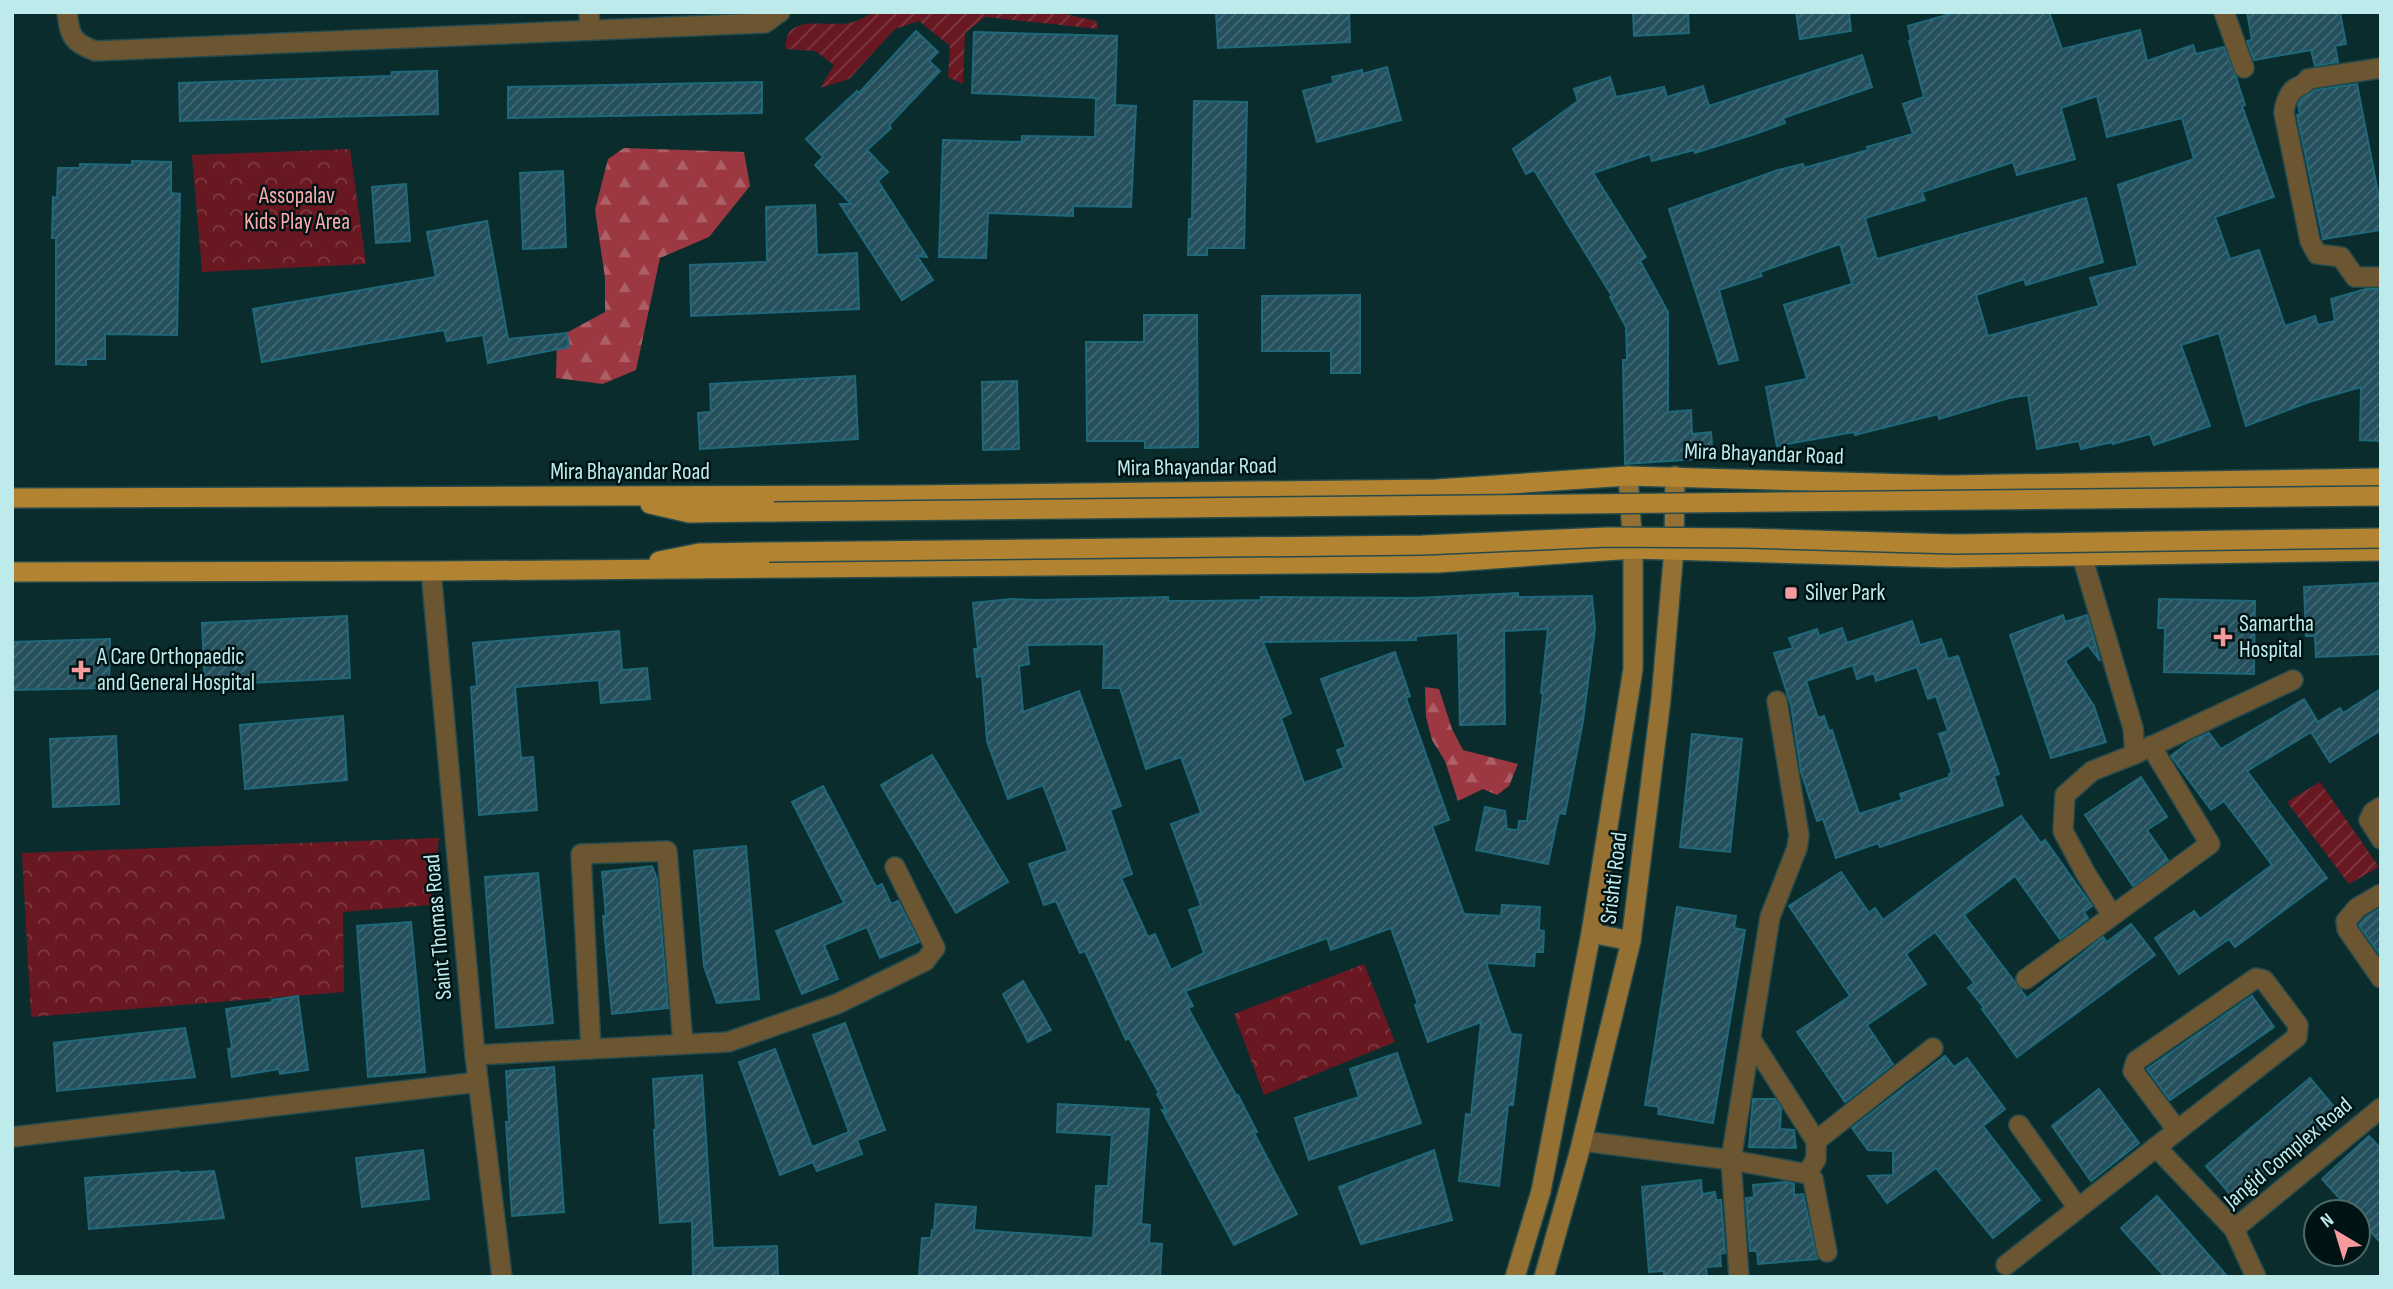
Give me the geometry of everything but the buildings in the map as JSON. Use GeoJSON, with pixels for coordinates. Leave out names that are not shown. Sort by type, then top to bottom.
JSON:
{"type":"FeatureCollection","features":[{"type":"Feature","properties":{"kind":"main road","name":"Mira Bhayandar Road"},"geometry":{"type":"LineString","coordinates":[[12,498],[1436,489],[1628,475],[1947,485],[2381,478]]}},
{"type":"Feature","properties":{"kind":"main road","name":"Srishti Road"},"geometry":{"type":"LineString","coordinates":[[1515,1277],[1541,1191],[1591,933],[1633,669],[1633,549],[1628,475]]}},
{"type":"Feature","properties":{"kind":"main road","name":"Srishti Road"},"geometry":{"type":"LineString","coordinates":[[1544,1277],[1582,1141],[1631,942],[1661,699],[1674,549],[1675,476]]}},
{"type":"Feature","properties":{"kind":"main road"},"geometry":{"type":"LineString","coordinates":[[615,496],[689,513],[2381,496]]}},
{"type":"Feature","properties":{"kind":"main road"},"geometry":{"type":"LineString","coordinates":[[617,570],[699,553],[1423,545],[1608,537],[1954,544],[2381,538]]}},
{"type":"Feature","properties":{"kind":"main road"},"geometry":{"type":"LineString","coordinates":[[12,572],[1438,563],[1633,549],[1947,558],[2381,551]]}},
{"type":"Feature","properties":{"kind":"main road"},"geometry":{"type":"LineString","coordinates":[[1591,933],[1631,942]]}},
{"type":"Feature","properties":{"kind":"main road"},"geometry":{"type":"LineString","coordinates":[[1525,1247],[1550,1256]]}},
{"type":"Feature","properties":{"kind":"street"},"geometry":{"type":"LineString","coordinates":[[67,12],[69,29],[77,44],[95,51],[580,21],[765,23],[780,12]]}},
{"type":"Feature","properties":{"kind":"street"},"geometry":{"type":"LineString","coordinates":[[2224,12],[2244,68]]}},
{"type":"Feature","properties":{"kind":"street"},"geometry":{"type":"LineString","coordinates":[[2381,68],[2308,79],[2304,85],[2291,92],[2284,113],[2314,250],[2317,254],[2341,257],[2355,277],[2381,277]]}},
{"type":"Feature","properties":{"kind":"street"},"geometry":{"type":"LineString","coordinates":[[2026,979],[2210,844],[2143,750],[2133,728],[2082,556]]}},
{"type":"Feature","properties":{"kind":"street","name":"Saint Thomas Road"},"geometry":{"type":"LineString","coordinates":[[431,571],[475,1055],[502,1277]]}},
{"type":"Feature","properties":{"kind":"street"},"geometry":{"type":"LineString","coordinates":[[2112,915],[2063,831],[2065,795],[2092,771],[2293,680]]}},
{"type":"Feature","properties":{"kind":"street"},"geometry":{"type":"LineString","coordinates":[[1739,1277],[1731,1160],[1770,916],[1797,848],[1799,835],[1777,701]]}},
{"type":"Feature","properties":{"kind":"street"},"geometry":{"type":"LineString","coordinates":[[2381,807],[2373,812],[2369,820],[2381,839]]}},
{"type":"Feature","properties":{"kind":"street"},"geometry":{"type":"LineString","coordinates":[[591,1049],[581,854],[667,851],[683,1044]]}},
{"type":"Feature","properties":{"kind":"street"},"geometry":{"type":"LineString","coordinates":[[475,1055],[728,1042],[838,1004],[925,961],[935,948],[895,867]]}},
{"type":"Feature","properties":{"kind":"street"},"geometry":{"type":"LineString","coordinates":[[2381,894],[2357,908],[2346,921],[2347,929],[2381,978]]}},
{"type":"Feature","properties":{"kind":"street"},"geometry":{"type":"LineString","coordinates":[[2006,1265],[2297,1037],[2298,1025],[2264,980],[2256,978],[2136,1060],[2133,1071],[2178,1130]]}},
{"type":"Feature","properties":{"kind":"street"},"geometry":{"type":"LineString","coordinates":[[1752,1041],[1816,1141],[1815,1159],[1807,1174]]}},
{"type":"Feature","properties":{"kind":"street"},"geometry":{"type":"LineString","coordinates":[[1816,1141],[1933,1048]]}},
{"type":"Feature","properties":{"kind":"street"},"geometry":{"type":"LineString","coordinates":[[12,1137],[478,1083]]}},
{"type":"Feature","properties":{"kind":"street","name":"Jangid Complex Road"},"geometry":{"type":"LineString","coordinates":[[2256,1277],[2234,1229],[2381,1108]]}},
{"type":"Feature","properties":{"kind":"street"},"geometry":{"type":"LineString","coordinates":[[2019,1125],[2078,1208]]}},
{"type":"Feature","properties":{"kind":"street"},"geometry":{"type":"LineString","coordinates":[[1582,1141],[1731,1160],[1807,1174],[1813,1179],[1827,1252]]}},
{"type":"Feature","properties":{"kind":"street"},"geometry":{"type":"LineString","coordinates":[[2156,1147],[2234,1229]]}},
{"type":"Feature","properties":{"kind":"green space"},"geometry":{"type":"Polygon","coordinates":[[[875,12],[1056,12],[1096,21],[1098,29],[985,17],[965,33],[963,84],[948,77],[950,46],[919,21],[895,29],[849,79],[820,88],[834,65],[815,51],[786,49],[791,30],[798,26],[851,22],[875,12]]]}},
{"type":"Feature","properties":{"kind":"green space"},"geometry":{"type":"Polygon","coordinates":[[[624,148],[744,152],[750,186],[709,237],[660,258],[636,370],[603,384],[556,378],[557,338],[605,312],[605,278],[595,210],[608,159],[624,148]]]}},
{"type":"Feature","properties":{"kind":"green space","name":"Assopalav Kids Play Area"},"geometry":{"type":"Polygon","coordinates":[[[350,149],[366,264],[202,272],[192,155],[350,149]]]}},
{"type":"Feature","properties":{"kind":"green space"},"geometry":{"type":"Polygon","coordinates":[[[1425,687],[1439,689],[1452,729],[1463,750],[1518,764],[1509,786],[1497,795],[1483,789],[1458,801],[1445,761],[1432,740],[1426,717],[1425,687]]]}},
{"type":"Feature","properties":{"kind":"green space"},"geometry":{"type":"Polygon","coordinates":[[[2320,782],[2379,867],[2349,884],[2287,802],[2320,782]]]}},
{"type":"Feature","properties":{"kind":"green space"},"geometry":{"type":"Polygon","coordinates":[[[439,838],[431,905],[343,912],[344,992],[31,1017],[22,853],[439,838]]]}},
{"type":"Feature","properties":{"kind":"green space"},"geometry":{"type":"Polygon","coordinates":[[[1364,964],[1395,1042],[1264,1095],[1234,1014],[1364,964]]]}},
{"type":"Feature","properties":{"kind":"place","name":"Silver Park"},"geometry":{"type":"Point","coordinates":[1791,593]}},
{"type":"Feature","properties":{"kind":"place","name":"Samartha Hospital"},"geometry":{"type":"Point","coordinates":[2223,637]}},
{"type":"Feature","properties":{"kind":"place","name":"A Care Orthopaedic and General Hospital"},"geometry":{"type":"Point","coordinates":[81,670]}}]}
